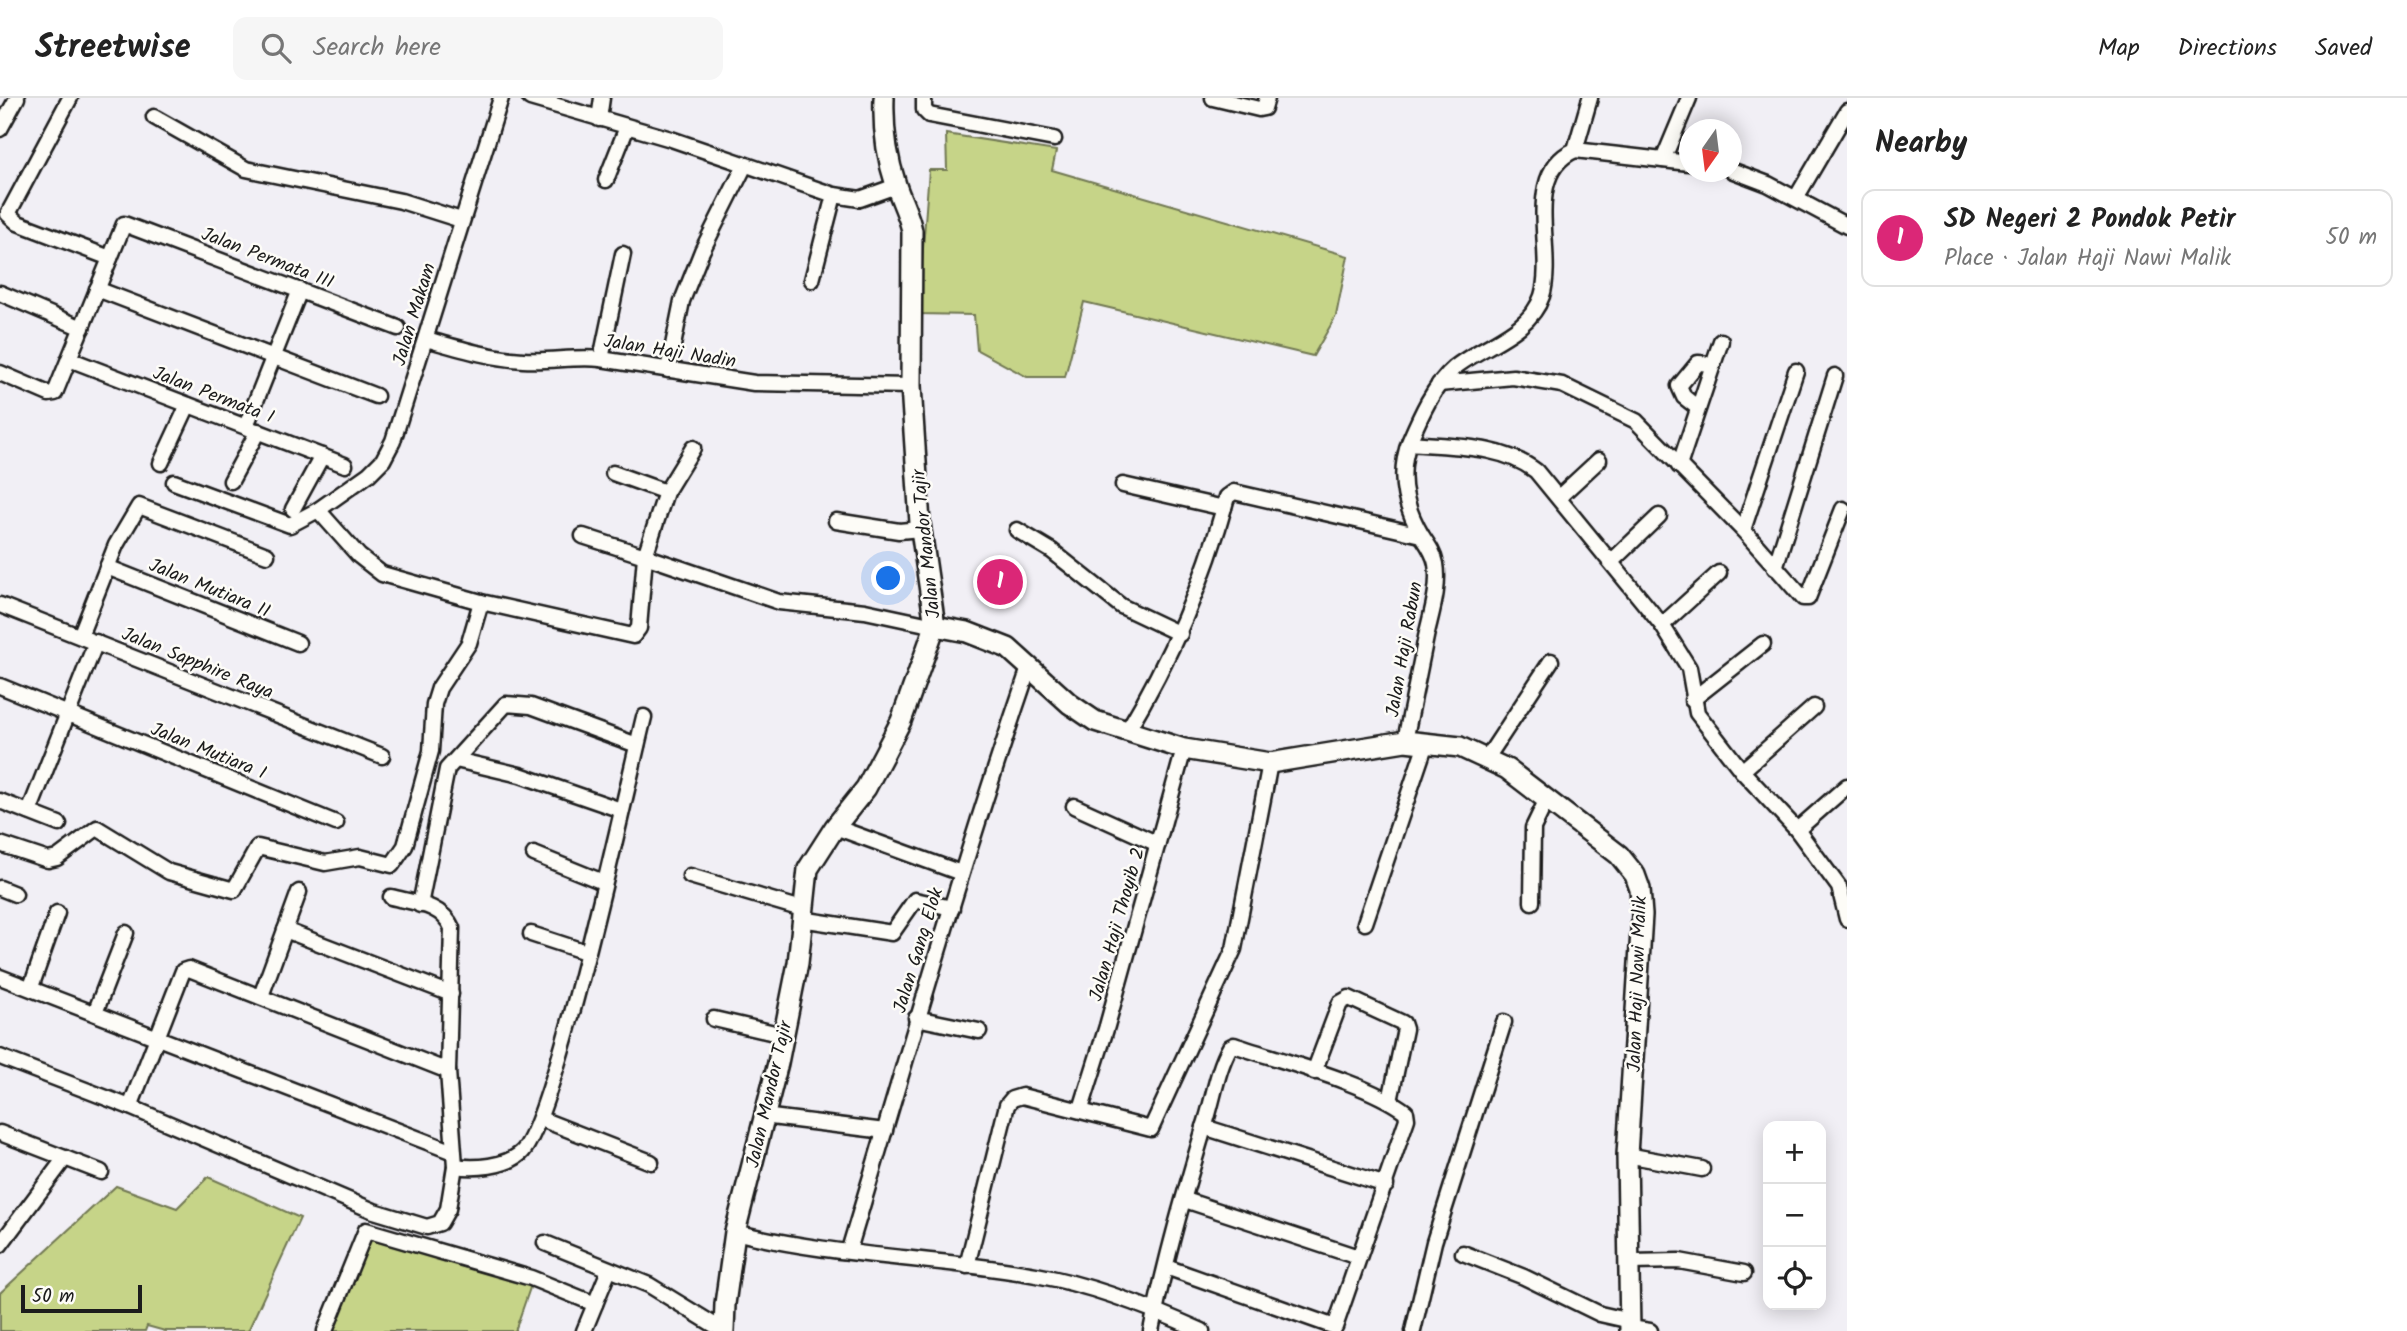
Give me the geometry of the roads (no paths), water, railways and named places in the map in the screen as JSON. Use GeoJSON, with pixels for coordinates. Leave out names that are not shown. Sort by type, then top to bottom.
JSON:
{"type":"FeatureCollection","features":[{"type":"Feature","properties":{"kind":"main road","name":"Jalan Mandor Tajir"},"geometry":{"type":"LineString","coordinates":[[724,1331],[735,1233],[783,1035],[797,962],[808,869],[835,827],[866,788],[901,721],[935,626],[920,529],[911,386],[912,230],[908,208],[896,186],[886,135],[884,98]]}},
{"type":"Feature","properties":{"kind":"main road","name":"Jalan Haji Nawi Malik"},"geometry":{"type":"LineString","coordinates":[[935,626],[985,638],[1008,648],[1030,665],[1070,704],[1094,721],[1184,749],[1270,763],[1405,741],[1460,747],[1507,769],[1619,855],[1635,874],[1640,889],[1640,974],[1627,1155],[1635,1328]]}},
{"type":"Feature","properties":{"kind":"street"},"geometry":{"type":"LineString","coordinates":[[0,129],[17,98]]}},
{"type":"Feature","properties":{"kind":"street"},"geometry":{"type":"LineString","coordinates":[[0,373],[52,394],[110,258],[18,223],[9,214],[70,98]]}},
{"type":"Feature","properties":{"kind":"street","name":"Jalan Makam"},"geometry":{"type":"LineString","coordinates":[[174,482],[285,524],[318,510],[369,474],[383,460],[405,407],[501,98]]}},
{"type":"Feature","properties":{"kind":"street"},"geometry":{"type":"LineString","coordinates":[[530,98],[746,164],[834,195],[860,199],[896,186]]}},
{"type":"Feature","properties":{"kind":"street"},"geometry":{"type":"LineString","coordinates":[[599,118],[602,98]]}},
{"type":"Feature","properties":{"kind":"street"},"geometry":{"type":"LineString","coordinates":[[924,98],[924,110],[929,115],[1054,139]]}},
{"type":"Feature","properties":{"kind":"street"},"geometry":{"type":"LineString","coordinates":[[1213,98],[1259,109],[1264,108],[1267,98]]}},
{"type":"Feature","properties":{"kind":"street","name":"Jalan Haji Rabun"},"geometry":{"type":"LineString","coordinates":[[1405,741],[1436,591],[1436,564],[1409,510],[1403,486],[1404,463],[1409,443],[1439,384],[1453,369],[1518,327],[1534,312],[1546,273],[1545,188],[1556,161],[1574,150],[1590,98]]}},
{"type":"Feature","properties":{"kind":"street"},"geometry":{"type":"LineString","coordinates":[[1662,160],[1689,98]]}},
{"type":"Feature","properties":{"kind":"street"},"geometry":{"type":"LineString","coordinates":[[1796,198],[1847,111]]}},
{"type":"Feature","properties":{"kind":"street"},"geometry":{"type":"LineString","coordinates":[[154,117],[246,169],[401,201],[461,220]]}},
{"type":"Feature","properties":{"kind":"street"},"geometry":{"type":"LineString","coordinates":[[606,180],[627,127]]}},
{"type":"Feature","properties":{"kind":"street"},"geometry":{"type":"LineString","coordinates":[[1574,150],[1679,162]]}},
{"type":"Feature","properties":{"kind":"street"},"geometry":{"type":"LineString","coordinates":[[668,370],[682,301],[702,251],[746,164]]}},
{"type":"Feature","properties":{"kind":"street"},"geometry":{"type":"LineString","coordinates":[[1742,175],[1796,198],[1847,226]]}},
{"type":"Feature","properties":{"kind":"street"},"geometry":{"type":"LineString","coordinates":[[812,280],[834,195]]}},
{"type":"Feature","properties":{"kind":"street","name":"Jalan Permata III"},"geometry":{"type":"LineString","coordinates":[[110,258],[124,224],[398,328]]}},
{"type":"Feature","properties":{"kind":"street"},"geometry":{"type":"LineString","coordinates":[[601,359],[623,254]]}},
{"type":"Feature","properties":{"kind":"street"},"geometry":{"type":"LineString","coordinates":[[97,289],[376,396]]}},
{"type":"Feature","properties":{"kind":"street"},"geometry":{"type":"LineString","coordinates":[[231,481],[252,429],[273,357],[300,290]]}},
{"type":"Feature","properties":{"kind":"street"},"geometry":{"type":"LineString","coordinates":[[0,293],[82,328]]}},
{"type":"Feature","properties":{"kind":"street","name":"Jalan Haji Nadin"},"geometry":{"type":"LineString","coordinates":[[425,339],[475,353],[524,360],[575,356],[754,383],[911,386]]}},
{"type":"Feature","properties":{"kind":"street"},"geometry":{"type":"LineString","coordinates":[[1679,466],[1721,341]]}},
{"type":"Feature","properties":{"kind":"street","name":"Jalan Permata I"},"geometry":{"type":"LineString","coordinates":[[69,359],[345,465]]}},
{"type":"Feature","properties":{"kind":"street"},"geometry":{"type":"LineString","coordinates":[[1698,408],[1684,397],[1679,386],[1698,363],[1713,364]]}},
{"type":"Feature","properties":{"kind":"street"},"geometry":{"type":"LineString","coordinates":[[1743,530],[1796,371]]}},
{"type":"Feature","properties":{"kind":"street"},"geometry":{"type":"LineString","coordinates":[[1775,568],[1835,376]]}},
{"type":"Feature","properties":{"kind":"street"},"geometry":{"type":"LineString","coordinates":[[1439,384],[1513,377],[1562,384],[1636,421],[1743,530],[1803,598],[1808,598],[1843,509]]}},
{"type":"Feature","properties":{"kind":"street"},"geometry":{"type":"LineString","coordinates":[[161,463],[188,405]]}},
{"type":"Feature","properties":{"kind":"street"},"geometry":{"type":"LineString","coordinates":[[1409,443],[1491,451],[1511,457],[1536,471],[1662,625],[1689,668],[1692,701],[1697,713],[1742,771],[1797,830],[1843,891],[1847,919]]}},
{"type":"Feature","properties":{"kind":"street"},"geometry":{"type":"LineString","coordinates":[[318,510],[376,571],[481,602],[633,636],[639,628],[645,556],[666,492],[693,448]]}},
{"type":"Feature","properties":{"kind":"street"},"geometry":{"type":"LineString","coordinates":[[293,509],[322,456]]}},
{"type":"Feature","properties":{"kind":"street"},"geometry":{"type":"LineString","coordinates":[[1559,497],[1599,460]]}},
{"type":"Feature","properties":{"kind":"street"},"geometry":{"type":"LineString","coordinates":[[613,472],[666,492]]}},
{"type":"Feature","properties":{"kind":"street"},"geometry":{"type":"LineString","coordinates":[[1123,485],[1224,508]]}},
{"type":"Feature","properties":{"kind":"street"},"geometry":{"type":"LineString","coordinates":[[1126,733],[1180,634],[1203,578],[1227,497],[1234,492],[1421,535]]}},
{"type":"Feature","properties":{"kind":"street"},"geometry":{"type":"LineString","coordinates":[[80,636],[107,567],[139,506],[267,555]]}},
{"type":"Feature","properties":{"kind":"street"},"geometry":{"type":"LineString","coordinates":[[1611,562],[1659,516]]}},
{"type":"Feature","properties":{"kind":"street"},"geometry":{"type":"LineString","coordinates":[[836,521],[899,531],[920,529]]}},
{"type":"Feature","properties":{"kind":"street"},"geometry":{"type":"LineString","coordinates":[[1017,530],[1052,551],[1121,606],[1180,634]]}},
{"type":"Feature","properties":{"kind":"street"},"geometry":{"type":"LineString","coordinates":[[583,536],[779,602],[865,611],[935,626]]}},
{"type":"Feature","properties":{"kind":"street","name":"Jalan Mutiara II"},"geometry":{"type":"LineString","coordinates":[[107,567],[298,643]]}},
{"type":"Feature","properties":{"kind":"street"},"geometry":{"type":"LineString","coordinates":[[1662,625],[1719,573]]}},
{"type":"Feature","properties":{"kind":"street"},"geometry":{"type":"LineString","coordinates":[[0,844],[48,860],[57,858],[97,828],[169,872],[234,890],[258,847],[326,863],[360,857],[392,865],[405,846],[430,751],[433,704],[439,688],[469,643],[481,602]]}},
{"type":"Feature","properties":{"kind":"street","name":"Jalan Sapphire Raya"},"geometry":{"type":"LineString","coordinates":[[0,605],[382,756]]}},
{"type":"Feature","properties":{"kind":"street"},"geometry":{"type":"LineString","coordinates":[[29,812],[96,642]]}},
{"type":"Feature","properties":{"kind":"street"},"geometry":{"type":"LineString","coordinates":[[1692,701],[1763,644]]}},
{"type":"Feature","properties":{"kind":"street"},"geometry":{"type":"LineString","coordinates":[[1488,758],[1551,661]]}},
{"type":"Feature","properties":{"kind":"street","name":"Jalan Gang Elok"},"geometry":{"type":"LineString","coordinates":[[849,1250],[916,1018],[1030,665]]}},
{"type":"Feature","properties":{"kind":"street","name":"Jalan Mutiara I"},"geometry":{"type":"LineString","coordinates":[[0,687],[336,824]]}},
{"type":"Feature","properties":{"kind":"street"},"geometry":{"type":"LineString","coordinates":[[420,905],[447,769],[503,707],[519,703],[638,745]]}},
{"type":"Feature","properties":{"kind":"street"},"geometry":{"type":"LineString","coordinates":[[1742,771],[1814,707]]}},
{"type":"Feature","properties":{"kind":"street"},"geometry":{"type":"LineString","coordinates":[[0,977],[31,987],[454,1159],[491,1165],[522,1153],[541,1119],[644,718]]}},
{"type":"Feature","properties":{"kind":"street"},"geometry":{"type":"LineString","coordinates":[[1365,923],[1426,743]]}},
{"type":"Feature","properties":{"kind":"street","name":"Jalan Haji Thoyib 2"},"geometry":{"type":"LineString","coordinates":[[1081,1109],[1184,749]]}},
{"type":"Feature","properties":{"kind":"street"},"geometry":{"type":"LineString","coordinates":[[456,760],[520,775],[621,810]]}},
{"type":"Feature","properties":{"kind":"street"},"geometry":{"type":"LineString","coordinates":[[967,1266],[1007,1105],[1012,1099],[1022,1096],[1151,1129],[1234,949],[1270,763]]}},
{"type":"Feature","properties":{"kind":"street"},"geometry":{"type":"LineString","coordinates":[[1797,830],[1847,786]]}},
{"type":"Feature","properties":{"kind":"street"},"geometry":{"type":"LineString","coordinates":[[1532,902],[1533,828],[1547,799]]}},
{"type":"Feature","properties":{"kind":"street"},"geometry":{"type":"LineString","coordinates":[[0,801],[60,824]]}},
{"type":"Feature","properties":{"kind":"street"},"geometry":{"type":"LineString","coordinates":[[1074,806],[1158,844]]}},
{"type":"Feature","properties":{"kind":"street"},"geometry":{"type":"LineString","coordinates":[[835,827],[961,873]]}},
{"type":"Feature","properties":{"kind":"street"},"geometry":{"type":"LineString","coordinates":[[534,854],[603,883]]}},
{"type":"Feature","properties":{"kind":"street"},"geometry":{"type":"LineString","coordinates":[[690,876],[801,914],[892,933],[915,900],[952,908]]}},
{"type":"Feature","properties":{"kind":"street"},"geometry":{"type":"LineString","coordinates":[[0,888],[15,894]]}},
{"type":"Feature","properties":{"kind":"street"},"geometry":{"type":"LineString","coordinates":[[261,996],[299,892]]}},
{"type":"Feature","properties":{"kind":"street"},"geometry":{"type":"LineString","coordinates":[[0,1057],[130,1107],[374,1211],[427,1227],[440,1223],[448,1209],[454,1159],[448,1071],[452,928],[446,915],[391,897]]}},
{"type":"Feature","properties":{"kind":"street"},"geometry":{"type":"LineString","coordinates":[[31,987],[57,913]]}},
{"type":"Feature","properties":{"kind":"street"},"geometry":{"type":"LineString","coordinates":[[285,930],[451,994]]}},
{"type":"Feature","properties":{"kind":"street"},"geometry":{"type":"LineString","coordinates":[[95,1013],[126,933]]}},
{"type":"Feature","properties":{"kind":"street"},"geometry":{"type":"LineString","coordinates":[[531,934],[586,952]]}},
{"type":"Feature","properties":{"kind":"street"},"geometry":{"type":"LineString","coordinates":[[130,1107],[183,971],[195,970],[448,1071]]}},
{"type":"Feature","properties":{"kind":"street"},"geometry":{"type":"LineString","coordinates":[[1314,1072],[1340,1003],[1349,998],[1403,1023],[1405,1029],[1390,1101]]}},
{"type":"Feature","properties":{"kind":"street"},"geometry":{"type":"LineString","coordinates":[[916,1018],[979,1031]]}},
{"type":"Feature","properties":{"kind":"street"},"geometry":{"type":"LineString","coordinates":[[714,1019],[783,1035]]}},
{"type":"Feature","properties":{"kind":"street"},"geometry":{"type":"LineString","coordinates":[[1413,1331],[1434,1242],[1504,1022]]}},
{"type":"Feature","properties":{"kind":"street"},"geometry":{"type":"LineString","coordinates":[[1151,1331],[1166,1267],[1204,1127],[1230,1047],[1234,1045],[1314,1072],[1390,1101],[1406,1112],[1407,1119],[1386,1185],[1335,1327],[1166,1267]]}},
{"type":"Feature","properties":{"kind":"street"},"geometry":{"type":"LineString","coordinates":[[763,1116],[885,1131]]}},
{"type":"Feature","properties":{"kind":"street"},"geometry":{"type":"LineString","coordinates":[[541,1119],[651,1162]]}},
{"type":"Feature","properties":{"kind":"street"},"geometry":{"type":"LineString","coordinates":[[1204,1127],[1386,1185]]}},
{"type":"Feature","properties":{"kind":"street"},"geometry":{"type":"LineString","coordinates":[[0,1133],[101,1172]]}},
{"type":"Feature","properties":{"kind":"street"},"geometry":{"type":"LineString","coordinates":[[1627,1155],[1702,1169]]}},
{"type":"Feature","properties":{"kind":"street"},"geometry":{"type":"LineString","coordinates":[[0,1245],[65,1158]]}},
{"type":"Feature","properties":{"kind":"street"},"geometry":{"type":"LineString","coordinates":[[1185,1200],[1358,1257]]}},
{"type":"Feature","properties":{"kind":"street"},"geometry":{"type":"LineString","coordinates":[[325,1331],[366,1230],[531,1278],[595,1304]]}},
{"type":"Feature","properties":{"kind":"street"},"geometry":{"type":"LineString","coordinates":[[735,1233],[795,1245],[849,1250],[1064,1281],[1155,1310],[1202,1331]]}},
{"type":"Feature","properties":{"kind":"street"},"geometry":{"type":"LineString","coordinates":[[545,1243],[649,1285],[724,1331]]}},
{"type":"Feature","properties":{"kind":"street"},"geometry":{"type":"LineString","coordinates":[[1463,1253],[1524,1277],[1635,1328]]}},
{"type":"Feature","properties":{"kind":"street"},"geometry":{"type":"LineString","coordinates":[[1632,1262],[1679,1261],[1744,1273]]}},
{"type":"Feature","properties":{"kind":"street"},"geometry":{"type":"LineString","coordinates":[[584,1331],[609,1270]]}},
{"type":"Feature","properties":{"kind":"place","name":"SD Negeri 2 Pondok Petir"},"geometry":{"type":"Point","coordinates":[1000,582]}}]}
